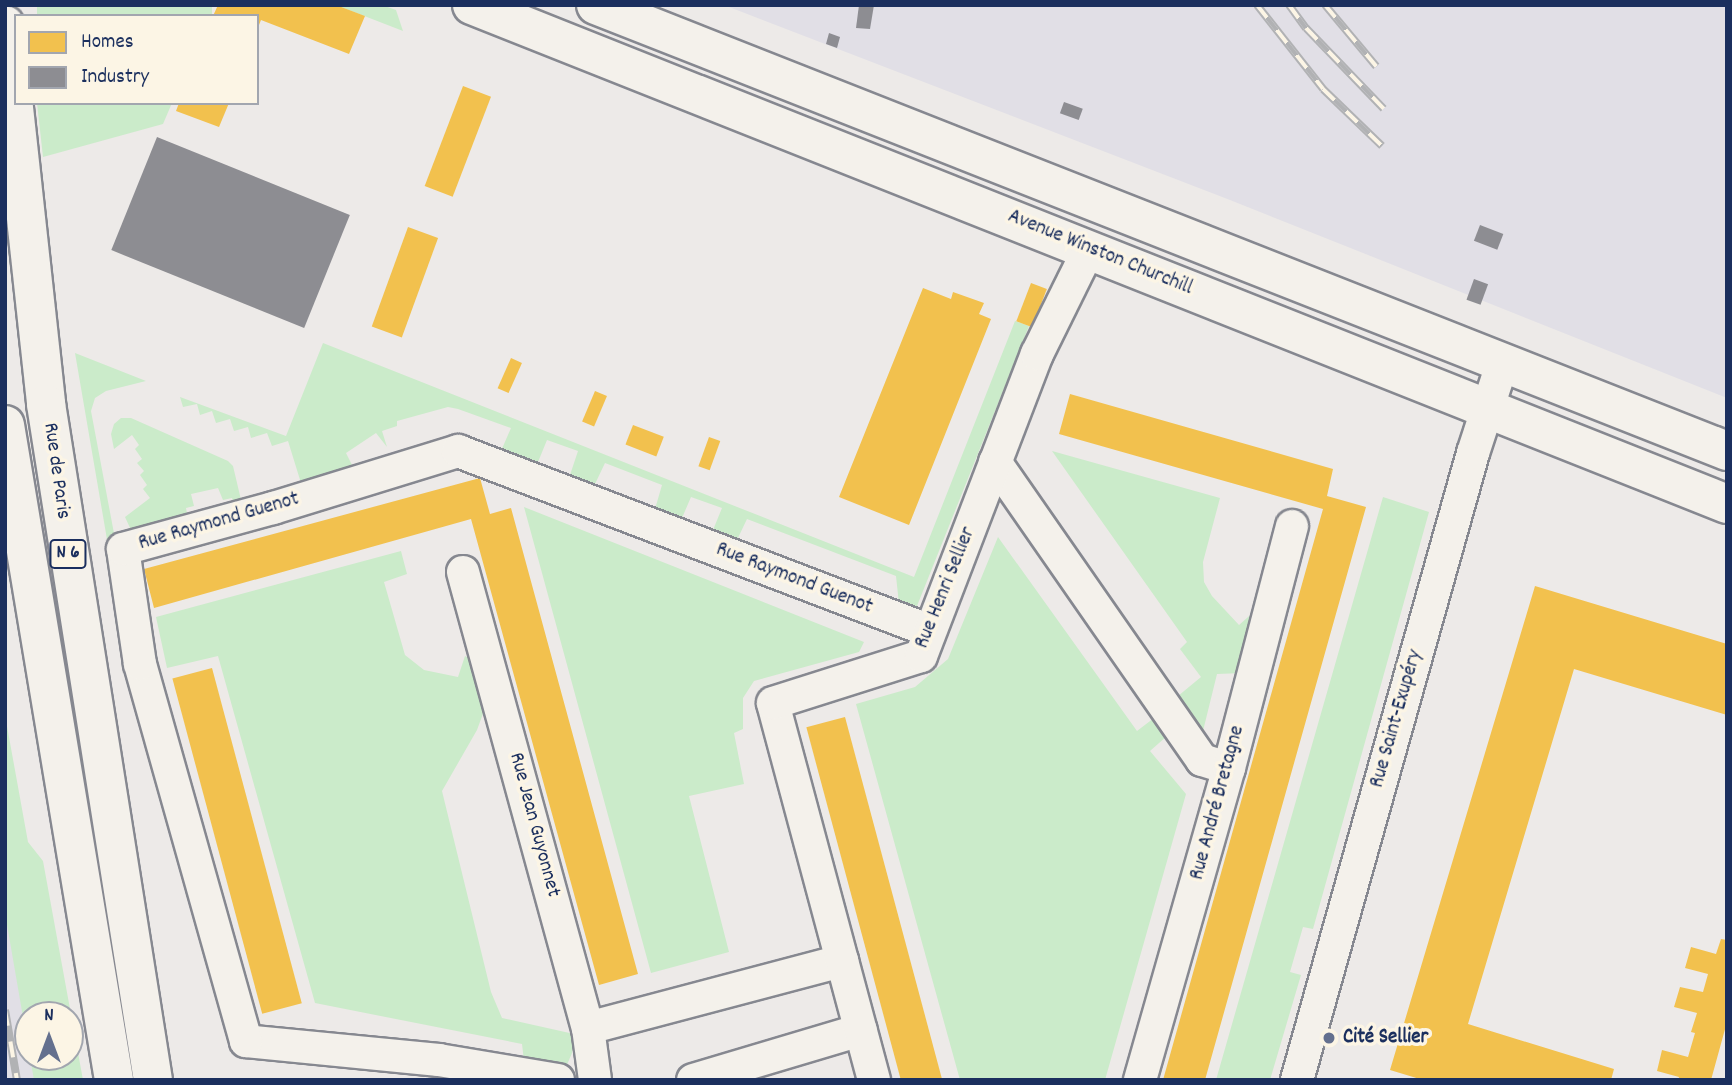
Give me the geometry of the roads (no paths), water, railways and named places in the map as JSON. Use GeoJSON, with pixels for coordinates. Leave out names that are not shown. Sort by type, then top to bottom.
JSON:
{"type":"FeatureCollection","features":[{"type":"Feature","properties":{"kind":"main road","name":"Avenue Winston Churchill"},"geometry":{"type":"LineString","coordinates":[[472,5],[1727,504]]}},
{"type":"Feature","properties":{"kind":"main road"},"geometry":{"type":"LineString","coordinates":[[596,5],[1727,451]]}},
{"type":"Feature","properties":{"kind":"main road","name":"Rue de Paris"},"geometry":{"type":"LineString","coordinates":[[5,25],[46,404],[153,1080]]}},
{"type":"Feature","properties":{"kind":"main road","name":"Rue de Paris"},"geometry":{"type":"LineString","coordinates":[[5,425],[114,1080]]}},
{"type":"Feature","properties":{"kind":"street","name":"Rue Henri Sellier"},"geometry":{"type":"LineString","coordinates":[[874,1080],[773,703],[921,656],[1037,354],[1089,249]]}},
{"type":"Feature","properties":{"kind":"street","name":"Rue Saint-Exupéry"},"geometry":{"type":"LineString","coordinates":[[1297,1080],[1356,860],[1503,361]]}},
{"type":"Feature","properties":{"kind":"street","name":"Rue Raymond Guenot"},"geometry":{"type":"LineString","coordinates":[[558,1080],[439,1060],[246,1041],[140,664],[123,549],[273,508],[458,451],[930,631]]}},
{"type":"Feature","properties":{"kind":"street"},"geometry":{"type":"LineString","coordinates":[[995,462],[1202,760],[1228,768]]}},
{"type":"Feature","properties":{"kind":"street","name":"Rue André Bretagne"},"geometry":{"type":"LineString","coordinates":[[1140,1080],[1228,768],[1292,526]]}},
{"type":"Feature","properties":{"kind":"street","name":"Rue Jean Guyonnet"},"geometry":{"type":"LineString","coordinates":[[463,572],[588,1028],[595,1080]]}},
{"type":"Feature","properties":{"kind":"street"},"geometry":{"type":"LineString","coordinates":[[588,1028],[842,961]]}},
{"type":"Feature","properties":{"kind":"street"},"geometry":{"type":"LineString","coordinates":[[693,1080],[861,1030]]}},
{"type":"Feature","properties":{"kind":"railway"},"geometry":{"type":"LineString","coordinates":[[1257,5],[1323,89],[1382,146]]}},
{"type":"Feature","properties":{"kind":"railway"},"geometry":{"type":"LineString","coordinates":[[1289,5],[1306,28],[1384,109]]}},
{"type":"Feature","properties":{"kind":"railway"},"geometry":{"type":"LineString","coordinates":[[1325,5],[1376,66]]}},
{"type":"Feature","properties":{"kind":"railway"},"geometry":{"type":"LineString","coordinates":[[5,1010],[17,1080]]}},
{"type":"Feature","properties":{"kind":"place","name":"Cité Sellier"},"geometry":{"type":"Point","coordinates":[1329,1038]}}]}
